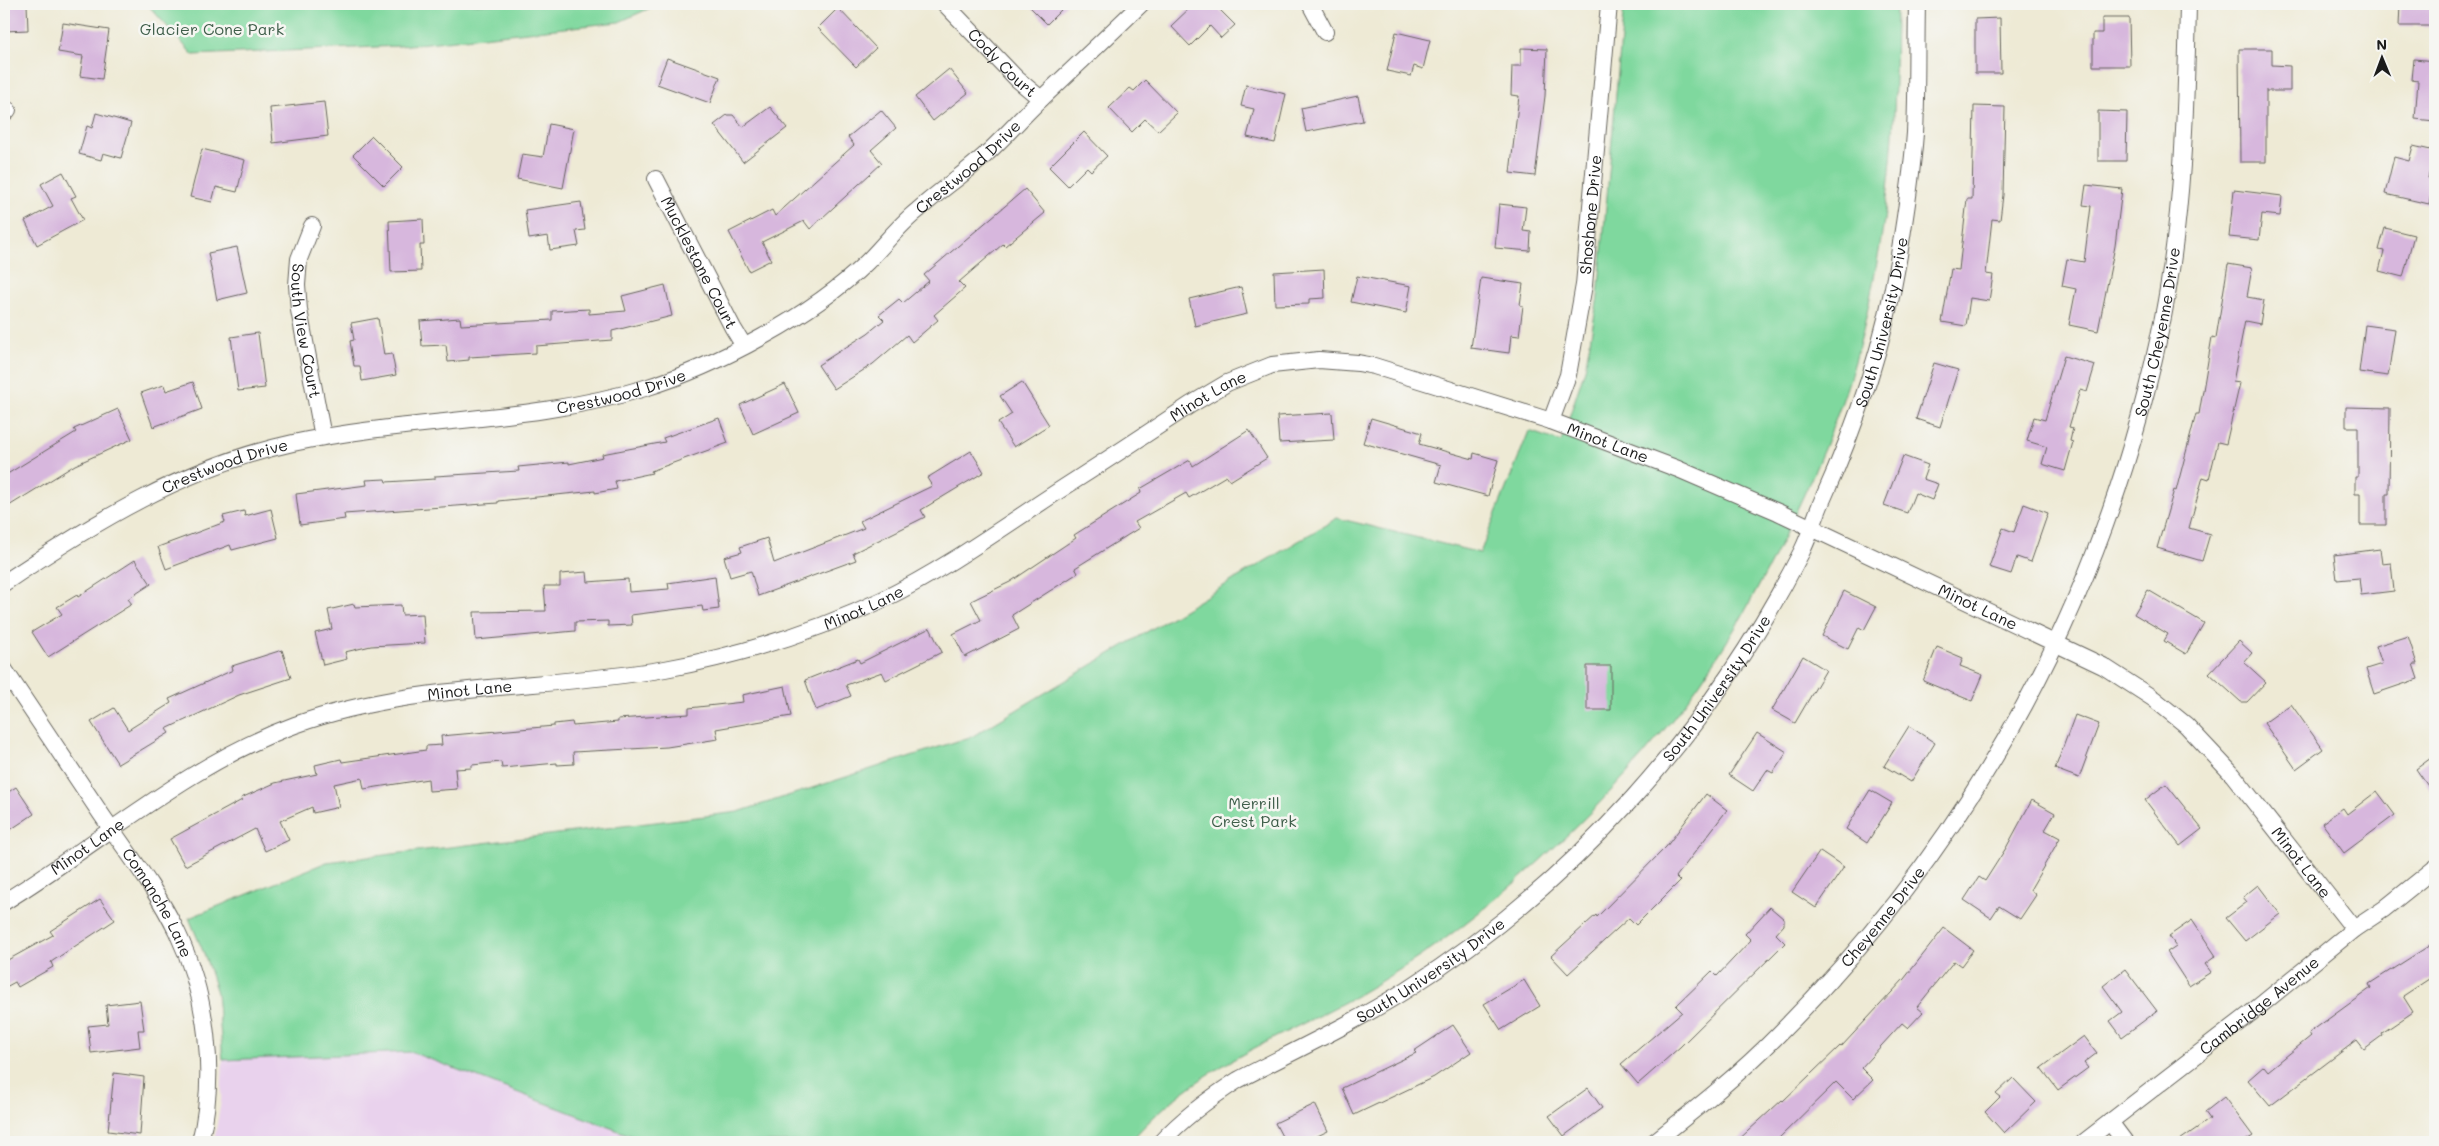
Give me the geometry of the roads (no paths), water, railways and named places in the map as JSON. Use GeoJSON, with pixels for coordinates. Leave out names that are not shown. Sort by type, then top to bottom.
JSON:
{"type":"FeatureCollection","features":[{"type":"Feature","properties":{"kind":"street","name":"Cody Court"},"geometry":{"type":"LineString","coordinates":[[944,4],[1017,79],[1041,99]]}},
{"type":"Feature","properties":{"kind":"street","name":"Crestwood Drive"},"geometry":{"type":"LineString","coordinates":[[4,583],[117,510],[177,481],[246,456],[323,437],[364,430],[543,411],[598,401],[647,387],[744,346],[816,303],[867,261],[917,210],[986,154],[1141,4]]}},
{"type":"Feature","properties":{"kind":"street"},"geometry":{"type":"LineString","coordinates":[[1310,4],[1325,32]]}},
{"type":"Feature","properties":{"kind":"street","name":"Shoshone Drive"},"geometry":{"type":"LineString","coordinates":[[1551,420],[1568,375],[1584,285],[1609,4]]}},
{"type":"Feature","properties":{"kind":"street","name":"South University Drive"},"geometry":{"type":"LineString","coordinates":[[1161,1142],[1219,1092],[1238,1080],[1368,1013],[1408,989],[1492,930],[1556,876],[1646,784],[1708,706],[1750,644],[1804,548],[1810,529],[1838,468],[1860,411],[1883,333],[1898,265],[1908,194],[1914,133],[1917,4]]}},
{"type":"Feature","properties":{"kind":"street","name":"South Cheyenne Drive"},"geometry":{"type":"LineString","coordinates":[[2055,644],[2085,578],[2115,499],[2148,386],[2163,314],[2182,179],[2188,4]]}},
{"type":"Feature","properties":{"kind":"street","name":"Mucklestone Court"},"geometry":{"type":"LineString","coordinates":[[656,179],[728,320],[744,346]]}},
{"type":"Feature","properties":{"kind":"street","name":"South View Court"},"geometry":{"type":"LineString","coordinates":[[312,226],[299,259],[297,285],[299,310],[323,437]]}},
{"type":"Feature","properties":{"kind":"street","name":"Minot Lane"},"geometry":{"type":"LineString","coordinates":[[4,902],[192,776],[236,751],[296,725],[329,714],[382,702],[426,695],[663,669],[780,641],[822,626],[884,599],[934,571],[1227,383],[1272,365],[1319,360],[1374,366],[1551,420],[1678,469],[1778,512],[1810,529],[2122,676],[2186,726],[2233,774],[2354,929]]}},
{"type":"Feature","properties":{"kind":"street","name":"Cheyenne Drive"},"geometry":{"type":"LineString","coordinates":[[1654,1142],[1706,1100],[1778,1036],[1882,921],[1917,877],[1968,804],[2010,732],[2055,644]]}},
{"type":"Feature","properties":{"kind":"street","name":"Comanche Lane"},"geometry":{"type":"LineString","coordinates":[[4,669],[112,829],[176,931],[185,951],[200,999],[207,1049],[208,1075],[204,1128],[200,1142]]}},
{"type":"Feature","properties":{"kind":"street","name":"Cambridge Avenue"},"geometry":{"type":"LineString","coordinates":[[2084,1142],[2354,929],[2384,909],[2435,868]]}},
{"type":"Feature","properties":{"kind":"street"},"geometry":{"type":"LineString","coordinates":[[2110,1122],[2125,1142]]}},
{"type":"Feature","properties":{"kind":"park label","name":"Glacier Cone Park"},"geometry":{"type":"Point","coordinates":[212,29]}},
{"type":"Feature","properties":{"kind":"park label","name":"Merrill Crest Park"},"geometry":{"type":"Point","coordinates":[1254,812]}}]}
